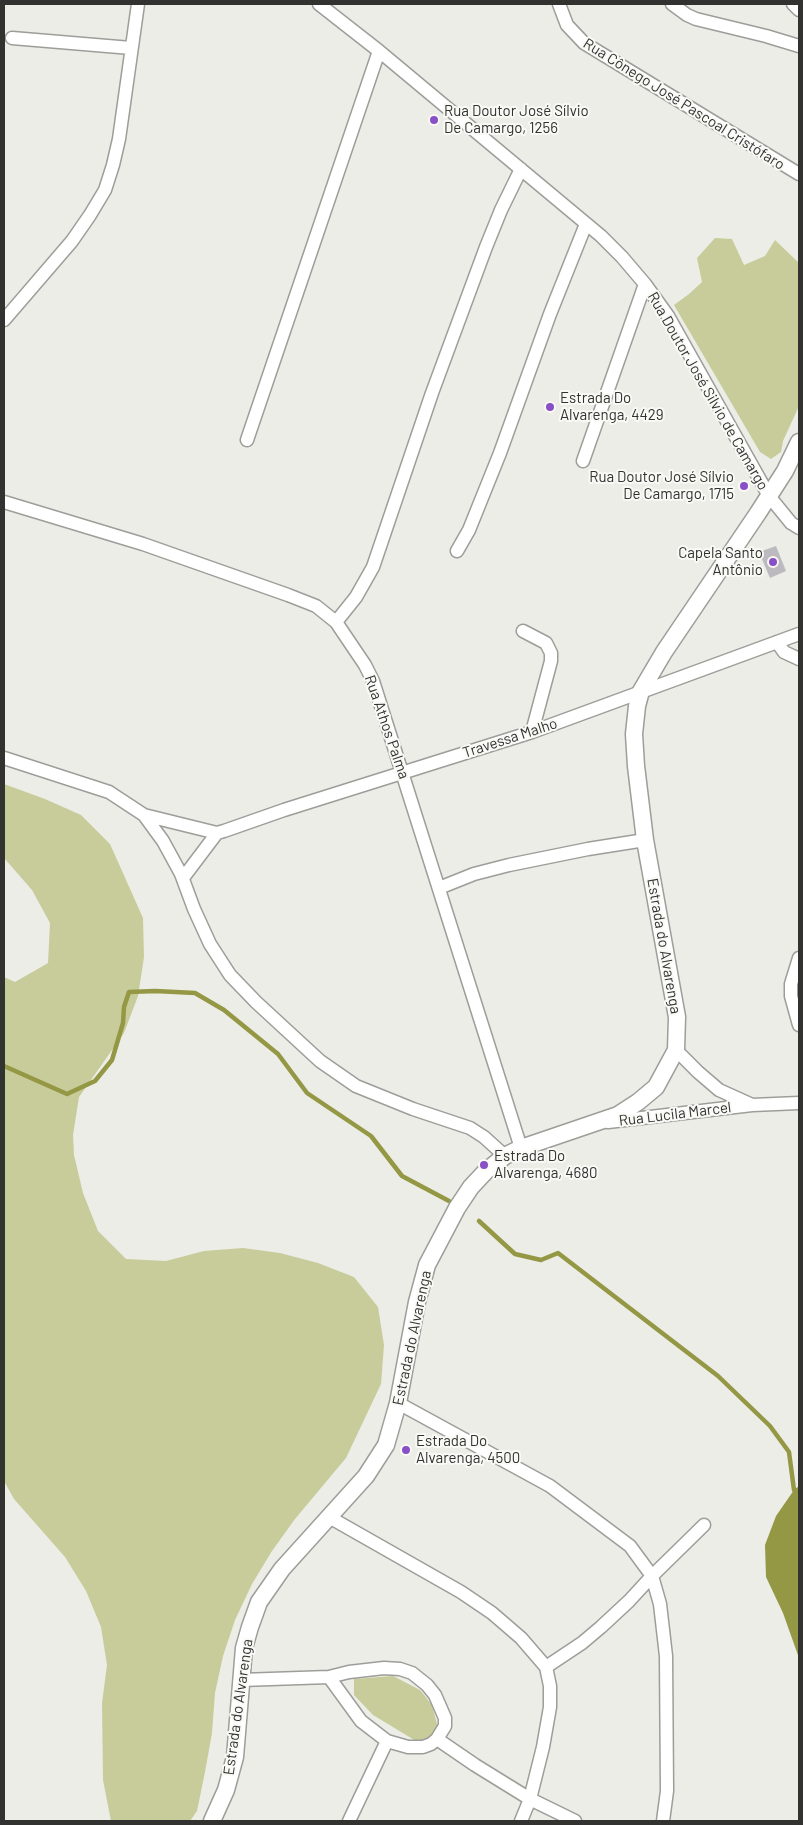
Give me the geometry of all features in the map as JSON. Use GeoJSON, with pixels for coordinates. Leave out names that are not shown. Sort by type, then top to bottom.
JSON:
{"type":"FeatureCollection","features":[{"type":"Feature","properties":{"kind":"main road","name":"Estrada do Alvarenga"},"geometry":{"type":"LineString","coordinates":[[212,1821],[226,1790],[235,1757],[244,1648],[259,1602],[282,1569],[366,1476],[386,1445],[398,1403],[417,1302],[427,1265],[453,1214],[471,1187],[486,1171],[505,1156],[521,1148],[618,1115],[638,1102],[656,1087],[676,1050],[677,1016],[646,840],[636,766],[634,734],[641,691],[669,644],[785,471],[799,442]]}},
{"type":"Feature","properties":{"kind":"street"},"geometry":{"type":"LineString","coordinates":[[4,320],[72,241],[105,190],[119,139],[138,4]]}},
{"type":"Feature","properties":{"kind":"street","name":"Rua Doutor José Silvio de Camargo"},"geometry":{"type":"LineString","coordinates":[[319,4],[379,51],[586,224],[622,257],[645,284],[668,316],[769,496],[799,528]]}},
{"type":"Feature","properties":{"kind":"street","name":"Rua Cônego José Pascoal Cristófaro"},"geometry":{"type":"LineString","coordinates":[[559,4],[567,25],[584,43],[799,174]]}},
{"type":"Feature","properties":{"kind":"street"},"geometry":{"type":"LineString","coordinates":[[672,4],[696,19],[799,46]]}},
{"type":"Feature","properties":{"kind":"street"},"geometry":{"type":"LineString","coordinates":[[793,4],[799,10]]}},
{"type":"Feature","properties":{"kind":"street"},"geometry":{"type":"LineString","coordinates":[[12,38],[131,48]]}},
{"type":"Feature","properties":{"kind":"street"},"geometry":{"type":"LineString","coordinates":[[247,440],[379,51]]}},
{"type":"Feature","properties":{"kind":"street"},"geometry":{"type":"LineString","coordinates":[[336,622],[356,597],[373,567],[432,393],[501,210],[520,169]]}},
{"type":"Feature","properties":{"kind":"street"},"geometry":{"type":"LineString","coordinates":[[458,552],[469,530],[500,453],[550,314],[586,224]]}},
{"type":"Feature","properties":{"kind":"street"},"geometry":{"type":"LineString","coordinates":[[583,461],[645,284]]}},
{"type":"Feature","properties":{"kind":"street","name":"Rua Athos Palma"},"geometry":{"type":"LineString","coordinates":[[4,502],[143,544],[288,595],[316,606],[336,622],[369,673],[403,773],[417,825],[439,888],[521,1148]]}},
{"type":"Feature","properties":{"kind":"street"},"geometry":{"type":"LineString","coordinates":[[523,631],[542,639],[546,643],[551,661],[532,732]]}},
{"type":"Feature","properties":{"kind":"street","name":"Travessa Malho"},"geometry":{"type":"LineString","coordinates":[[217,833],[532,732],[799,634]]}},
{"type":"Feature","properties":{"kind":"street"},"geometry":{"type":"LineString","coordinates":[[777,642],[784,652],[799,659]]}},
{"type":"Feature","properties":{"kind":"street"},"geometry":{"type":"LineString","coordinates":[[4,758],[109,792],[144,814],[217,833],[183,878]]}},
{"type":"Feature","properties":{"kind":"street"},"geometry":{"type":"LineString","coordinates":[[144,814],[163,841],[183,878],[194,909],[210,944],[230,975],[256,1002],[320,1061],[356,1086],[413,1109],[470,1128],[484,1137],[505,1156]]}},
{"type":"Feature","properties":{"kind":"street"},"geometry":{"type":"LineString","coordinates":[[439,888],[474,874],[509,864],[646,840]]}},
{"type":"Feature","properties":{"kind":"street"},"geometry":{"type":"LineString","coordinates":[[799,958],[791,984],[791,996],[799,1025]]}},
{"type":"Feature","properties":{"kind":"street","name":"Rua Lucila Marcel"},"geometry":{"type":"LineString","coordinates":[[676,1050],[719,1090],[752,1105]]}},
{"type":"Feature","properties":{"kind":"street","name":"Rua Lucila Marcel"},"geometry":{"type":"LineString","coordinates":[[597,1123],[752,1105],[799,1102]]}},
{"type":"Feature","properties":{"kind":"street"},"geometry":{"type":"LineString","coordinates":[[398,1403],[550,1486],[630,1546],[652,1576],[660,1604],[666,1656],[667,1791],[663,1821]]}},
{"type":"Feature","properties":{"kind":"street"},"geometry":{"type":"LineString","coordinates":[[329,1517],[461,1592],[492,1613],[521,1638],[546,1667],[550,1686],[550,1707],[543,1747],[530,1799],[521,1821]]}},
{"type":"Feature","properties":{"kind":"street"},"geometry":{"type":"LineString","coordinates":[[546,1667],[582,1643],[601,1627],[704,1525]]}},
{"type":"Feature","properties":{"kind":"street"},"geometry":{"type":"LineString","coordinates":[[241,1680],[329,1677],[349,1672],[384,1668],[400,1669],[412,1673],[427,1685],[435,1695],[445,1718],[445,1726],[437,1740],[423,1747],[408,1747],[387,1741],[361,1720],[329,1677]]}},
{"type":"Feature","properties":{"kind":"street"},"geometry":{"type":"LineString","coordinates":[[437,1740],[530,1799],[575,1821]]}},
{"type":"Feature","properties":{"kind":"street"},"geometry":{"type":"LineString","coordinates":[[349,1821],[387,1741]]}},
{"type":"Feature","properties":{"kind":"green space"},"geometry":{"type":"Polygon","coordinates":[[[715,238],[732,239],[744,265],[765,256],[775,240],[799,263],[799,406],[783,441],[781,452],[771,459],[760,452],[674,305],[702,282],[697,258],[715,238]]]}},
{"type":"Feature","properties":{"kind":"green space"},"geometry":{"type":"Polygon","coordinates":[[[4,784],[81,815],[110,844],[143,918],[144,957],[138,996],[124,1033],[79,1097],[73,1135],[74,1155],[83,1193],[98,1231],[126,1259],[166,1261],[204,1251],[243,1248],[280,1253],[318,1263],[354,1277],[378,1307],[384,1345],[381,1384],[346,1458],[295,1519],[272,1551],[252,1584],[235,1620],[223,1656],[215,1693],[212,1733],[197,1811],[190,1821],[111,1821],[103,1780],[102,1703],[107,1665],[101,1627],[86,1591],[65,1557],[14,1499],[4,1481],[4,977],[15,982],[48,963],[50,923],[32,890],[4,858],[4,784]]]}},
{"type":"Feature","properties":{"kind":"green space"},"geometry":{"type":"Polygon","coordinates":[[[393,1676],[420,1690],[432,1705],[437,1724],[437,1734],[428,1741],[416,1741],[373,1715],[354,1695],[354,1679],[393,1676]]]}},
{"type":"Feature","properties":{"kind":"shaded area"},"geometry":{"type":"Polygon","coordinates":[[[799,1486],[799,1658],[783,1613],[766,1577],[765,1545],[776,1516],[794,1490],[799,1486]]]}},
{"type":"Feature","properties":{"kind":"building","name":"Capela Santo Antônio"},"geometry":{"type":"Polygon","coordinates":[[[776,546],[786,571],[770,578],[759,552],[776,546]]]}},
{"type":"Feature","properties":{"kind":"waterway"},"geometry":{"type":"LineString","coordinates":[[4,1066],[67,1094],[95,1081],[112,1060],[123,1023],[124,1007],[129,992],[195,993],[224,1010],[278,1054],[307,1093],[371,1136],[402,1176],[449,1201]]}},
{"type":"Feature","properties":{"kind":"waterway"},"geometry":{"type":"LineString","coordinates":[[479,1221],[515,1254],[541,1260],[558,1253],[718,1376],[770,1426],[789,1452],[794,1490]]}},
{"type":"Feature","properties":{"kind":"place","name":"Rua Doutor José Sílvio De Camargo, 1256"},"geometry":{"type":"Point","coordinates":[434,120]}},
{"type":"Feature","properties":{"kind":"place","name":"Estrada Do Alvarenga, 4429"},"geometry":{"type":"Point","coordinates":[550,407]}},
{"type":"Feature","properties":{"kind":"place","name":"Rua Doutor José Sílvio De Camargo, 1715"},"geometry":{"type":"Point","coordinates":[744,486]}},
{"type":"Feature","properties":{"kind":"place","name":"Capela Santo Antônio"},"geometry":{"type":"Point","coordinates":[773,562]}},
{"type":"Feature","properties":{"kind":"place","name":"Estrada Do Alvarenga, 4680"},"geometry":{"type":"Point","coordinates":[484,1165]}},
{"type":"Feature","properties":{"kind":"place","name":"Estrada Do Alvarenga, 4500"},"geometry":{"type":"Point","coordinates":[406,1450]}}]}
